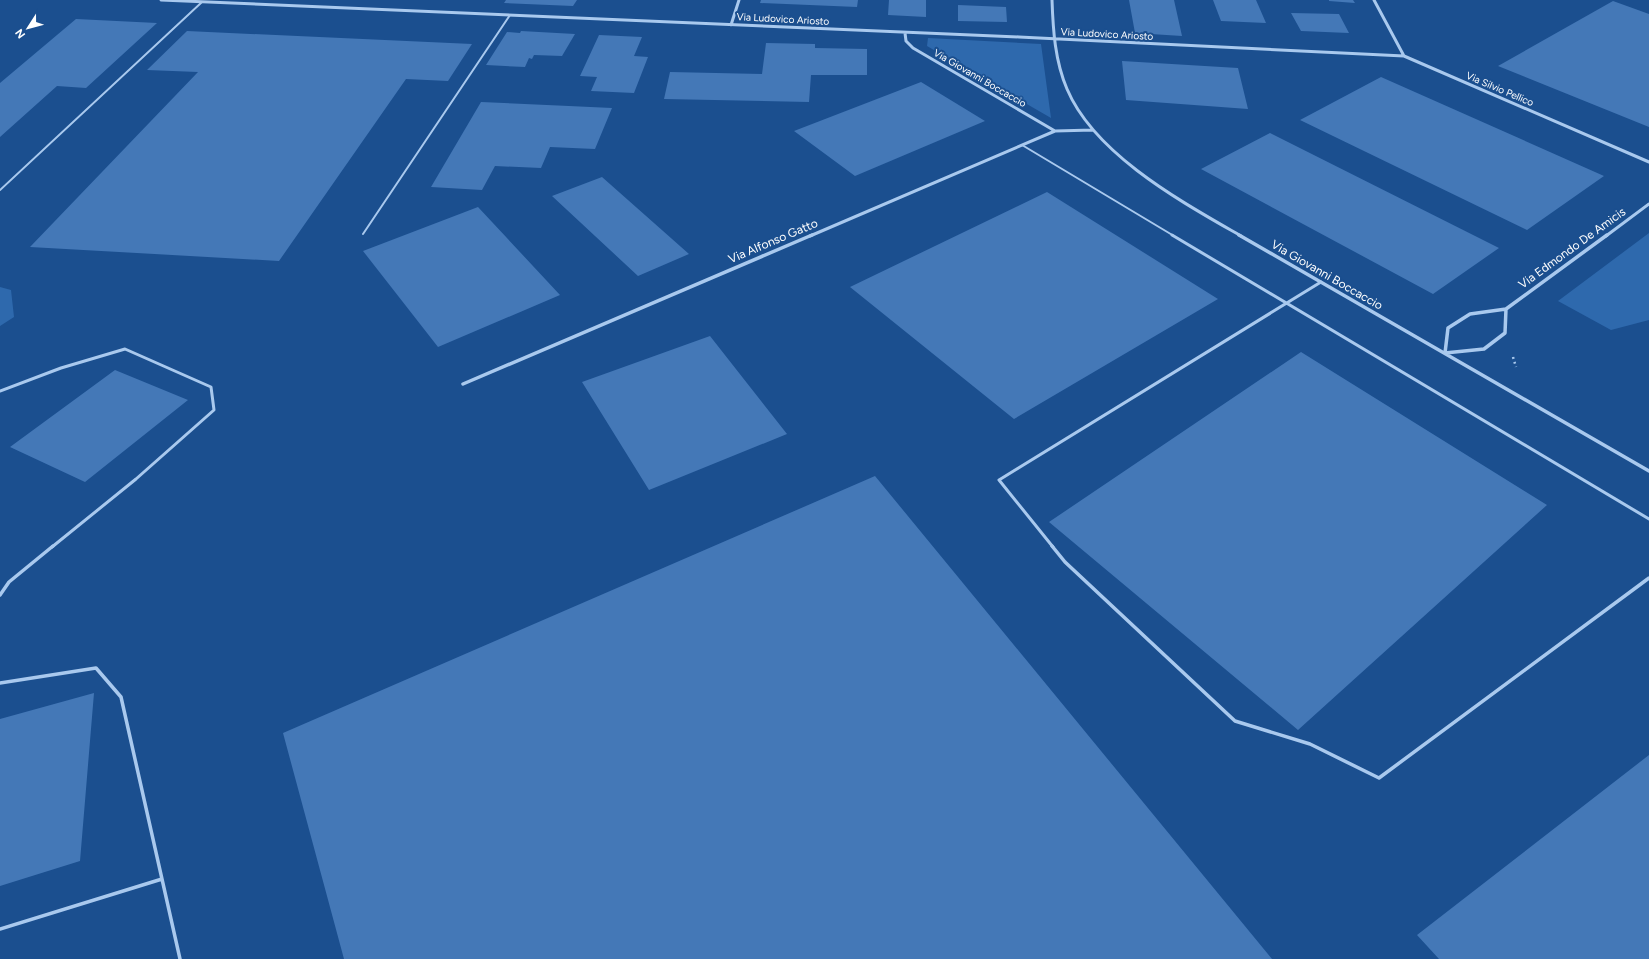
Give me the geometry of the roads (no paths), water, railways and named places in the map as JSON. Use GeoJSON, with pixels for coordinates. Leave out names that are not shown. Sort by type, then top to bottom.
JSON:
{"type":"FeatureCollection","features":[{"type":"Feature","properties":{"kind":"street","name":"Via Ludovico Ariosto"},"geometry":{"type":"LineString","coordinates":[[162,0],[1404,56]]}},
{"type":"Feature","properties":{"kind":"street"},"geometry":{"type":"LineString","coordinates":[[731,25],[739,0]]}},
{"type":"Feature","properties":{"kind":"street","name":"Via Giovanni Boccaccio"},"geometry":{"type":"LineString","coordinates":[[1052,0],[1055,40],[1060,68],[1070,97],[1093,130],[1118,155],[1186,204],[1649,471]]}},
{"type":"Feature","properties":{"kind":"street"},"geometry":{"type":"LineString","coordinates":[[1374,0],[1404,56]]}},
{"type":"Feature","properties":{"kind":"street","name":"Via Giovanni Boccaccio"},"geometry":{"type":"LineString","coordinates":[[905,33],[906,40],[913,48],[1055,130]]}},
{"type":"Feature","properties":{"kind":"street","name":"Via Silvio Pellico"},"geometry":{"type":"LineString","coordinates":[[1404,56],[1649,162]]}},
{"type":"Feature","properties":{"kind":"street","name":"Via Alfonso Gatto"},"geometry":{"type":"LineString","coordinates":[[463,384],[1055,130],[1093,130]]}},
{"type":"Feature","properties":{"kind":"street","name":"Via Edmondo De Amicis"},"geometry":{"type":"LineString","coordinates":[[1445,353],[1448,328],[1470,314],[1506,309],[1649,204]]}},
{"type":"Feature","properties":{"kind":"street"},"geometry":{"type":"LineString","coordinates":[[1445,353],[1484,349],[1504,333],[1506,309]]}},
{"type":"Feature","properties":{"kind":"lane"},"geometry":{"type":"LineString","coordinates":[[0,190],[202,2]]}},
{"type":"Feature","properties":{"kind":"lane"},"geometry":{"type":"LineString","coordinates":[[363,234],[510,15]]}},
{"type":"Feature","properties":{"kind":"lane"},"geometry":{"type":"LineString","coordinates":[[1022,145],[1649,519]]}},
{"type":"Feature","properties":{"kind":"lane"},"geometry":{"type":"LineString","coordinates":[[1321,282],[999,480],[1065,562],[1235,721],[1310,744],[1379,778],[1649,578]]}},
{"type":"Feature","properties":{"kind":"lane"},"geometry":{"type":"LineString","coordinates":[[0,391],[61,368],[125,349],[211,387],[214,410],[136,479],[10,582],[0,595]]}},
{"type":"Feature","properties":{"kind":"lane"},"geometry":{"type":"LineString","coordinates":[[0,684],[96,668],[121,697],[180,959]]}},
{"type":"Feature","properties":{"kind":"lane"},"geometry":{"type":"LineString","coordinates":[[0,929],[162,879]]}}]}
